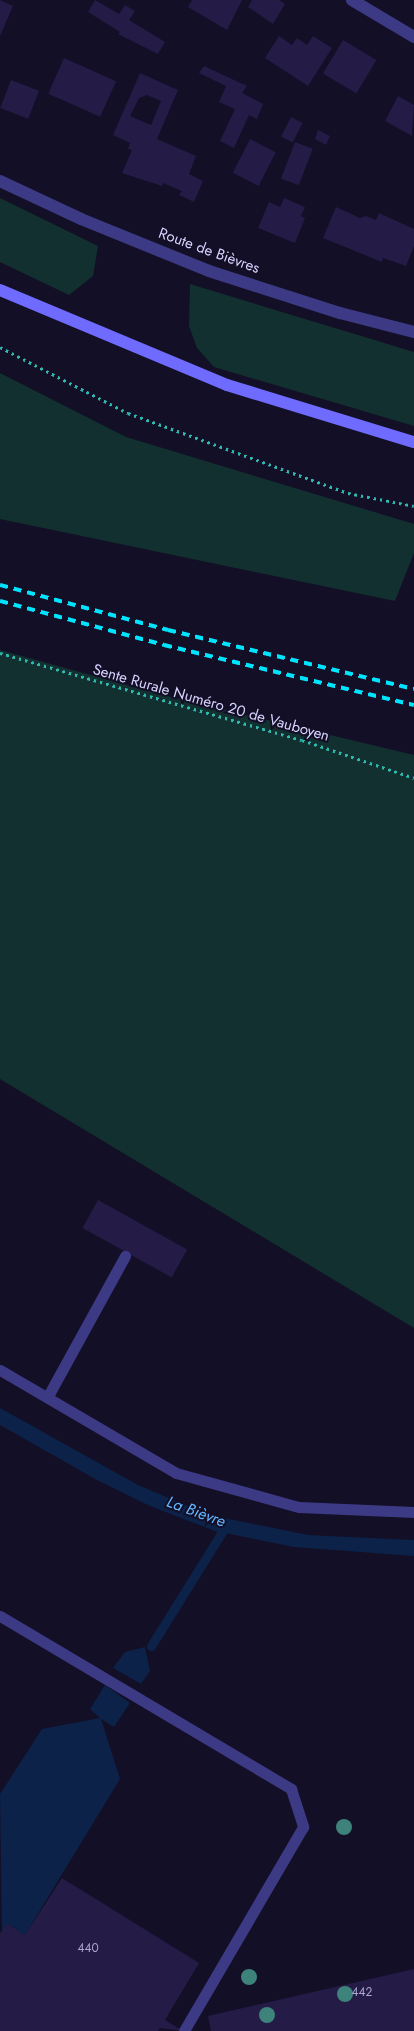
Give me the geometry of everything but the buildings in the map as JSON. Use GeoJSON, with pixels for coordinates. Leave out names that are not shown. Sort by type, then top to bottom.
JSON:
{"type":"FeatureCollection","features":[{"type":"Feature","properties":{"kind":"main road"},"geometry":{"type":"LineString","coordinates":[[0,290],[227,386],[414,442]]}},
{"type":"Feature","properties":{"kind":"street"},"geometry":{"type":"LineString","coordinates":[[352,0],[414,37]]}},
{"type":"Feature","properties":{"kind":"street","name":"Route de Bièvres"},"geometry":{"type":"LineString","coordinates":[[0,181],[81,219],[209,271],[414,332]]}},
{"type":"Feature","properties":{"kind":"lane"},"geometry":{"type":"LineString","coordinates":[[48,1396],[125,1256]]}},
{"type":"Feature","properties":{"kind":"lane"},"geometry":{"type":"LineString","coordinates":[[0,1370],[48,1396],[176,1473],[299,1507],[414,1512]]}},
{"type":"Feature","properties":{"kind":"lane"},"geometry":{"type":"LineString","coordinates":[[0,1616],[291,1789],[303,1826],[184,2031]]}},
{"type":"Feature","properties":{"kind":"path"},"geometry":{"type":"LineString","coordinates":[[0,347],[128,413],[348,493],[414,506]]}},
{"type":"Feature","properties":{"kind":"path","name":"Sente Rurale Numéro 20 de Vauboyen"},"geometry":{"type":"LineString","coordinates":[[0,653],[302,740],[414,778]]}},
{"type":"Feature","properties":{"kind":"green space"},"geometry":{"type":"Polygon","coordinates":[[[0,198],[98,246],[93,276],[69,295],[0,262],[0,198]]]}},
{"type":"Feature","properties":{"kind":"green space"},"geometry":{"type":"Polygon","coordinates":[[[190,284],[414,352],[414,426],[214,367],[197,348],[189,326],[190,284]]]}},
{"type":"Feature","properties":{"kind":"green space"},"geometry":{"type":"Polygon","coordinates":[[[0,373],[126,437],[414,524],[414,553],[395,601],[0,519],[0,373]]]}},
{"type":"Feature","properties":{"kind":"green space"},"geometry":{"type":"Polygon","coordinates":[[[0,650],[167,696],[414,755],[414,1328],[0,1079],[0,650]]]}},
{"type":"Feature","properties":{"kind":"water","name":"La Bièvre"},"geometry":{"type":"Polygon","coordinates":[[[0,1408],[138,1485],[209,1515],[308,1535],[414,1540],[414,1556],[294,1547],[215,1531],[150,1506],[97,1480],[0,1425],[0,1408]]]}},
{"type":"Feature","properties":{"kind":"water"},"geometry":{"type":"Polygon","coordinates":[[[145,1647],[150,1671],[141,1684],[113,1668],[125,1652],[145,1647]]]}},
{"type":"Feature","properties":{"kind":"water"},"geometry":{"type":"Polygon","coordinates":[[[105,1685],[130,1703],[114,1727],[101,1719],[120,1779],[25,1935],[8,1924],[2,1934],[0,1794],[42,1729],[100,1718],[90,1709],[105,1685]]]}},
{"type":"Feature","properties":{"kind":"waterway","name":"La Bièvre"},"geometry":{"type":"LineString","coordinates":[[151,1646],[227,1524]]}},
{"type":"Feature","properties":{"kind":"railway"},"geometry":{"type":"LineString","coordinates":[[0,585],[168,630],[414,689]]}},
{"type":"Feature","properties":{"kind":"railway"},"geometry":{"type":"LineString","coordinates":[[0,601],[164,645],[414,705]]}}]}
